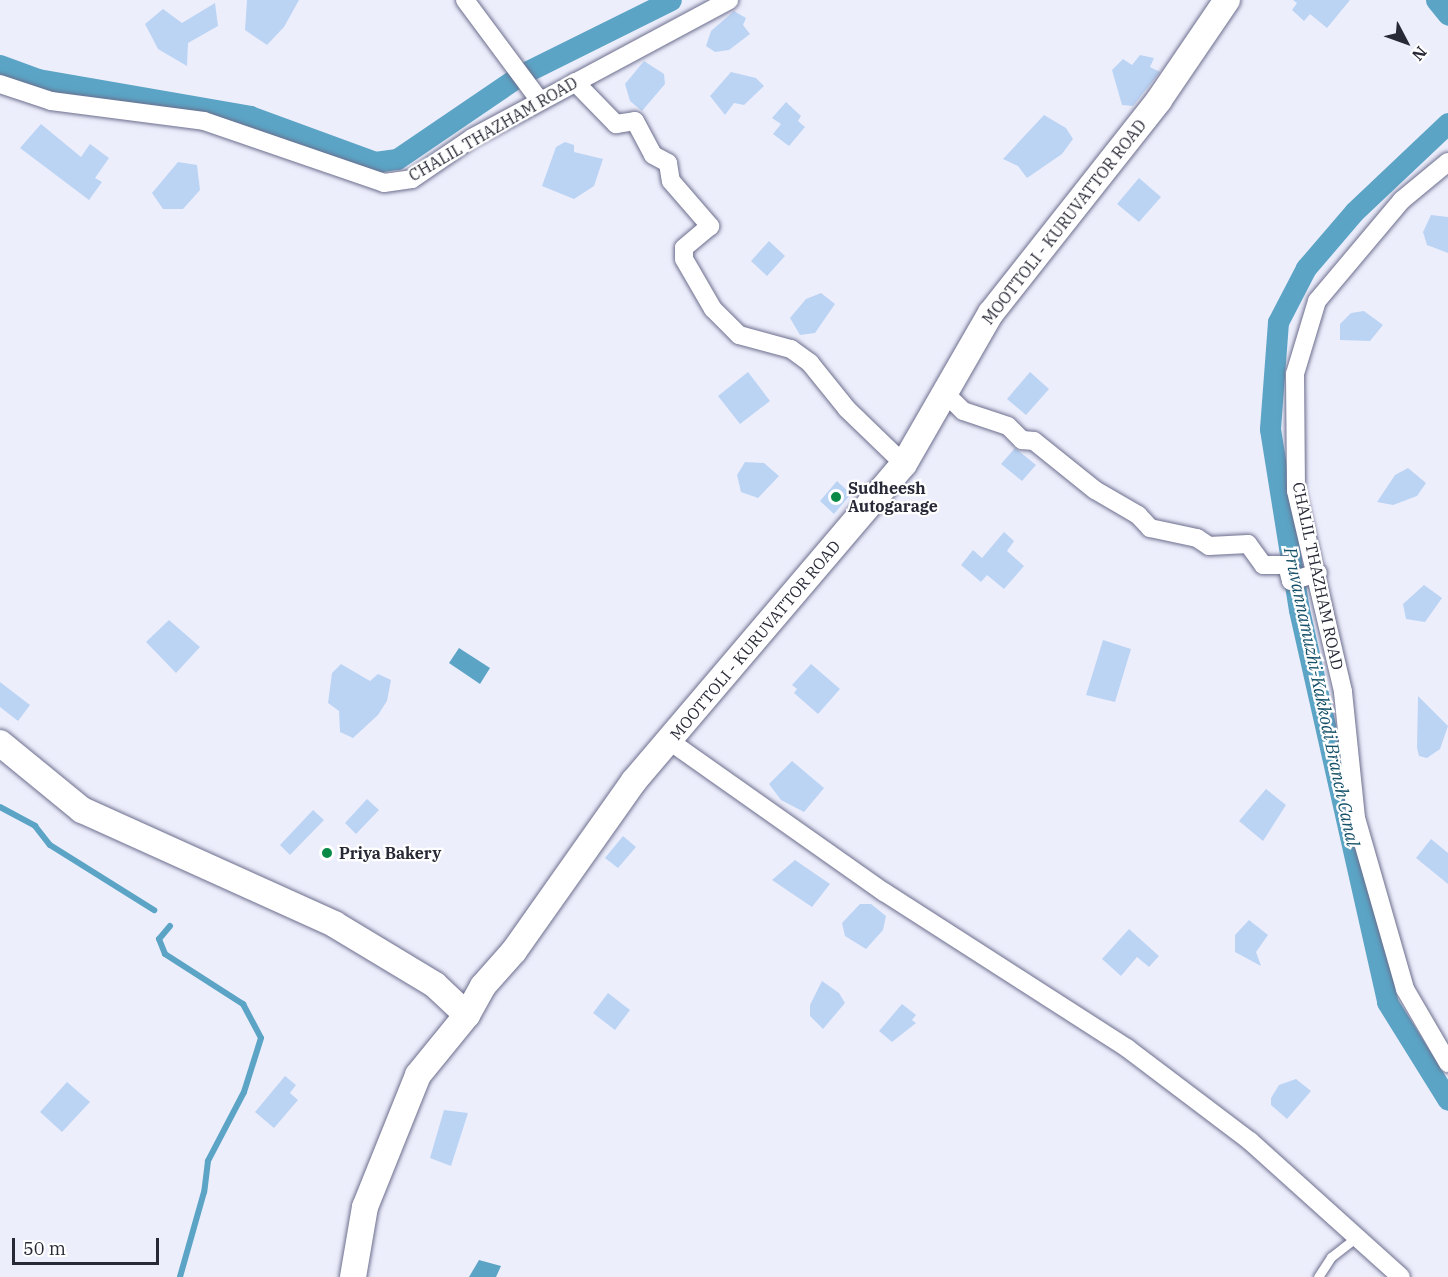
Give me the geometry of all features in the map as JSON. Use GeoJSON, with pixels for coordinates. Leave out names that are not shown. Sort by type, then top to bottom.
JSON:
{"type":"FeatureCollection","features":[{"type":"Feature","properties":{"kind":"main road","name":"MOOTTOLI - KURUVATTOR ROAD"},"geometry":{"type":"LineString","coordinates":[[353,1277],[365,1207],[418,1075],[467,1015],[483,986],[514,951],[634,781],[671,742],[904,464],[991,313],[1159,100],[1227,0]]}},
{"type":"Feature","properties":{"kind":"main road"},"geometry":{"type":"LineString","coordinates":[[0,742],[82,810],[334,924],[435,985],[467,1015]]}},
{"type":"Feature","properties":{"kind":"street"},"geometry":{"type":"LineString","coordinates":[[465,0],[540,101]]}},
{"type":"Feature","properties":{"kind":"street","name":"CHALIL THAZHAM ROAD"},"geometry":{"type":"LineString","coordinates":[[0,84],[51,100],[204,121],[384,183],[412,179],[540,101],[729,0]]}},
{"type":"Feature","properties":{"kind":"street"},"geometry":{"type":"LineString","coordinates":[[575,82],[616,124],[635,121],[653,155],[669,163],[671,181],[710,226],[684,248],[684,259],[713,309],[739,335],[791,349],[810,363],[904,464]]}},
{"type":"Feature","properties":{"kind":"street","name":"CHALIL THAZHAM ROAD"},"geometry":{"type":"LineString","coordinates":[[1448,162],[1402,200],[1317,301],[1294,374],[1296,491],[1303,578],[1343,692],[1356,818],[1405,989],[1448,1063]]}},
{"type":"Feature","properties":{"kind":"street"},"geometry":{"type":"LineString","coordinates":[[942,398],[950,398],[963,411],[1008,426],[1022,440],[1034,441],[1095,490],[1138,515],[1150,528],[1197,538],[1209,546],[1248,544],[1263,565],[1287,566],[1303,578]]}},
{"type":"Feature","properties":{"kind":"street"},"geometry":{"type":"LineString","coordinates":[[671,742],[884,892],[1127,1048],[1250,1141],[1401,1277]]}},
{"type":"Feature","properties":{"kind":"lane"},"geometry":{"type":"LineString","coordinates":[[1318,1277],[1331,1257],[1357,1237]]}},
{"type":"Feature","properties":{"kind":"water"},"geometry":{"type":"Polygon","coordinates":[[[459,648],[490,668],[480,684],[449,663],[459,648]]]}},
{"type":"Feature","properties":{"kind":"water"},"geometry":{"type":"Polygon","coordinates":[[[479,1260],[501,1266],[496,1277],[469,1277],[479,1260]]]}},
{"type":"Feature","properties":{"kind":"building"},"geometry":{"type":"Polygon","coordinates":[[[247,0],[299,0],[284,27],[267,45],[245,30],[247,0]]]}},
{"type":"Feature","properties":{"kind":"building"},"geometry":{"type":"Polygon","coordinates":[[[1293,0],[1350,0],[1327,28],[1310,14],[1304,21],[1292,10],[1297,3],[1293,0]]]}},
{"type":"Feature","properties":{"kind":"building"},"geometry":{"type":"Polygon","coordinates":[[[215,3],[218,26],[188,43],[187,66],[158,49],[145,24],[163,9],[182,23],[215,3]]]}},
{"type":"Feature","properties":{"kind":"building"},"geometry":{"type":"Polygon","coordinates":[[[734,11],[746,18],[743,25],[750,34],[729,50],[715,52],[706,46],[711,31],[734,11]]]}},
{"type":"Feature","properties":{"kind":"building"},"geometry":{"type":"Polygon","coordinates":[[[1140,55],[1154,58],[1150,67],[1160,72],[1133,106],[1122,105],[1112,70],[1123,59],[1132,65],[1140,55]]]}},
{"type":"Feature","properties":{"kind":"building"},"geometry":{"type":"Polygon","coordinates":[[[644,61],[664,74],[665,84],[642,111],[630,101],[625,84],[644,61]]]}},
{"type":"Feature","properties":{"kind":"building"},"geometry":{"type":"Polygon","coordinates":[[[731,72],[756,78],[764,86],[744,105],[734,103],[725,115],[710,96],[731,72]]]}},
{"type":"Feature","properties":{"kind":"building"},"geometry":{"type":"Polygon","coordinates":[[[786,102],[801,116],[798,121],[805,127],[789,146],[773,134],[781,124],[772,118],[786,102]]]}},
{"type":"Feature","properties":{"kind":"building"},"geometry":{"type":"Polygon","coordinates":[[[1044,115],[1066,128],[1073,139],[1062,154],[1027,178],[1018,166],[1003,159],[1044,115]]]}},
{"type":"Feature","properties":{"kind":"building"},"geometry":{"type":"Polygon","coordinates":[[[41,124],[81,157],[90,144],[109,158],[95,178],[102,182],[89,200],[20,148],[41,124]]]}},
{"type":"Feature","properties":{"kind":"building"},"geometry":{"type":"Polygon","coordinates":[[[565,142],[574,145],[574,152],[603,159],[594,186],[574,199],[542,186],[556,147],[565,142]]]}},
{"type":"Feature","properties":{"kind":"building"},"geometry":{"type":"Polygon","coordinates":[[[178,162],[197,165],[200,190],[183,209],[163,209],[152,193],[178,162]]]}},
{"type":"Feature","properties":{"kind":"building"},"geometry":{"type":"Polygon","coordinates":[[[1139,178],[1161,197],[1139,222],[1117,204],[1139,178]]]}},
{"type":"Feature","properties":{"kind":"building"},"geometry":{"type":"Polygon","coordinates":[[[1431,215],[1448,217],[1448,253],[1427,245],[1423,232],[1431,215]]]}},
{"type":"Feature","properties":{"kind":"building"},"geometry":{"type":"Polygon","coordinates":[[[769,241],[785,256],[767,276],[751,261],[769,241]]]}},
{"type":"Feature","properties":{"kind":"building"},"geometry":{"type":"Polygon","coordinates":[[[821,293],[835,304],[815,333],[800,335],[790,318],[806,299],[821,293]]]}},
{"type":"Feature","properties":{"kind":"building"},"geometry":{"type":"Polygon","coordinates":[[[1364,311],[1383,325],[1370,341],[1340,340],[1340,324],[1351,313],[1364,311]]]}},
{"type":"Feature","properties":{"kind":"building"},"geometry":{"type":"Polygon","coordinates":[[[748,372],[770,401],[740,424],[718,396],[748,372]]]}},
{"type":"Feature","properties":{"kind":"building"},"geometry":{"type":"Polygon","coordinates":[[[1030,372],[1049,389],[1026,415],[1007,399],[1030,372]]]}},
{"type":"Feature","properties":{"kind":"building"},"geometry":{"type":"Polygon","coordinates":[[[1015,448],[1036,465],[1022,481],[1001,464],[1015,448]]]}},
{"type":"Feature","properties":{"kind":"building"},"geometry":{"type":"Polygon","coordinates":[[[745,462],[764,463],[779,476],[758,498],[741,492],[737,475],[745,462]]]}},
{"type":"Feature","properties":{"kind":"building"},"geometry":{"type":"Polygon","coordinates":[[[1408,468],[1426,483],[1417,496],[1393,505],[1377,502],[1395,475],[1408,468]]]}},
{"type":"Feature","properties":{"kind":"building","name":"Sudheesh Autogarage"},"geometry":{"type":"Polygon","coordinates":[[[837,481],[851,494],[834,514],[820,501],[837,481]]]}},
{"type":"Feature","properties":{"kind":"building"},"geometry":{"type":"Polygon","coordinates":[[[1004,532],[1014,541],[1007,551],[1024,566],[1004,589],[987,575],[981,582],[961,565],[973,550],[982,558],[1004,532]]]}},
{"type":"Feature","properties":{"kind":"building"},"geometry":{"type":"Polygon","coordinates":[[[1424,585],[1442,598],[1425,622],[1406,619],[1403,604],[1424,585]]]}},
{"type":"Feature","properties":{"kind":"building"},"geometry":{"type":"Polygon","coordinates":[[[169,620],[200,647],[176,673],[146,642],[169,620]]]}},
{"type":"Feature","properties":{"kind":"building"},"geometry":{"type":"Polygon","coordinates":[[[1103,640],[1131,649],[1115,702],[1086,695],[1103,640]]]}},
{"type":"Feature","properties":{"kind":"building"},"geometry":{"type":"Polygon","coordinates":[[[341,664],[370,681],[378,674],[391,680],[387,701],[378,715],[353,738],[340,732],[339,711],[328,703],[332,673],[341,664]]]}},
{"type":"Feature","properties":{"kind":"building"},"geometry":{"type":"Polygon","coordinates":[[[811,664],[840,689],[818,714],[794,693],[797,689],[792,685],[811,664]]]}},
{"type":"Feature","properties":{"kind":"building"},"geometry":{"type":"Polygon","coordinates":[[[0,682],[30,705],[18,721],[0,707],[0,682]]]}},
{"type":"Feature","properties":{"kind":"building"},"geometry":{"type":"Polygon","coordinates":[[[1418,696],[1448,726],[1440,749],[1427,758],[1419,756],[1417,748],[1418,696]]]}},
{"type":"Feature","properties":{"kind":"building"},"geometry":{"type":"Polygon","coordinates":[[[792,761],[824,788],[804,812],[781,800],[769,784],[792,761]]]}},
{"type":"Feature","properties":{"kind":"building"},"geometry":{"type":"Polygon","coordinates":[[[1266,789],[1286,805],[1263,841],[1239,821],[1266,789]]]}},
{"type":"Feature","properties":{"kind":"building"},"geometry":{"type":"Polygon","coordinates":[[[367,799],[379,810],[356,834],[345,823],[367,799]]]}},
{"type":"Feature","properties":{"kind":"building"},"geometry":{"type":"Polygon","coordinates":[[[313,810],[324,820],[290,855],[280,845],[313,810]]]}},
{"type":"Feature","properties":{"kind":"building"},"geometry":{"type":"Polygon","coordinates":[[[623,836],[636,847],[618,868],[605,858],[623,836]]]}},
{"type":"Feature","properties":{"kind":"building"},"geometry":{"type":"Polygon","coordinates":[[[1431,839],[1448,853],[1448,884],[1416,858],[1431,839]]]}},
{"type":"Feature","properties":{"kind":"building"},"geometry":{"type":"Polygon","coordinates":[[[795,860],[830,884],[812,907],[772,880],[795,860]]]}},
{"type":"Feature","properties":{"kind":"building"},"geometry":{"type":"Polygon","coordinates":[[[860,904],[871,904],[886,916],[883,930],[866,949],[845,936],[842,923],[860,904]]]}},
{"type":"Feature","properties":{"kind":"building"},"geometry":{"type":"Polygon","coordinates":[[[1249,920],[1268,935],[1256,952],[1261,966],[1235,952],[1235,935],[1249,920]]]}},
{"type":"Feature","properties":{"kind":"building"},"geometry":{"type":"Polygon","coordinates":[[[1129,929],[1159,956],[1149,967],[1137,957],[1121,976],[1102,959],[1129,929]]]}},
{"type":"Feature","properties":{"kind":"building"},"geometry":{"type":"Polygon","coordinates":[[[822,981],[839,993],[845,1003],[823,1029],[810,1016],[810,1005],[822,981]]]}},
{"type":"Feature","properties":{"kind":"building"},"geometry":{"type":"Polygon","coordinates":[[[608,993],[630,1010],[615,1030],[593,1013],[608,993]]]}},
{"type":"Feature","properties":{"kind":"building"},"geometry":{"type":"Polygon","coordinates":[[[902,1004],[916,1015],[912,1020],[916,1023],[892,1042],[879,1031],[902,1004]]]}},
{"type":"Feature","properties":{"kind":"building"},"geometry":{"type":"Polygon","coordinates":[[[285,1076],[296,1085],[290,1093],[298,1100],[274,1128],[255,1112],[285,1076]]]}},
{"type":"Feature","properties":{"kind":"building"},"geometry":{"type":"Polygon","coordinates":[[[1296,1079],[1311,1091],[1287,1119],[1271,1105],[1271,1098],[1279,1085],[1296,1079]]]}},
{"type":"Feature","properties":{"kind":"building"},"geometry":{"type":"Polygon","coordinates":[[[67,1082],[90,1102],[62,1132],[40,1112],[67,1082]]]}},
{"type":"Feature","properties":{"kind":"building"},"geometry":{"type":"Polygon","coordinates":[[[444,1110],[468,1113],[451,1166],[430,1158],[444,1110]]]}},
{"type":"Feature","properties":{"kind":"waterway","name":"Pruvannamuzhi-Kakkodi Branch Canal"},"geometry":{"type":"LineString","coordinates":[[0,65],[38,79],[250,116],[375,162],[397,159],[522,74],[671,0]]}},
{"type":"Feature","properties":{"kind":"waterway","name":"Pruvannamuzhi-Kakkodi Branch Canal"},"geometry":{"type":"LineString","coordinates":[[1436,0],[1448,15]]}},
{"type":"Feature","properties":{"kind":"waterway","name":"Pruvannamuzhi-Kakkodi Branch Canal"},"geometry":{"type":"LineString","coordinates":[[1448,123],[1354,212],[1306,268],[1278,322],[1270,429],[1299,610],[1387,1002],[1448,1100]]}},
{"type":"Feature","properties":{"kind":"waterway"},"geometry":{"type":"LineString","coordinates":[[0,807],[35,826],[50,845],[154,910]]}},
{"type":"Feature","properties":{"kind":"waterway"},"geometry":{"type":"LineString","coordinates":[[170,926],[159,939],[165,954],[243,1004],[261,1038],[244,1092],[208,1161],[204,1192],[180,1277]]}},
{"type":"Feature","properties":{"kind":"place","name":"Sudheesh Autogarage"},"geometry":{"type":"Point","coordinates":[836,497]}},
{"type":"Feature","properties":{"kind":"place","name":"Priya Bakery"},"geometry":{"type":"Point","coordinates":[327,853]}}]}
